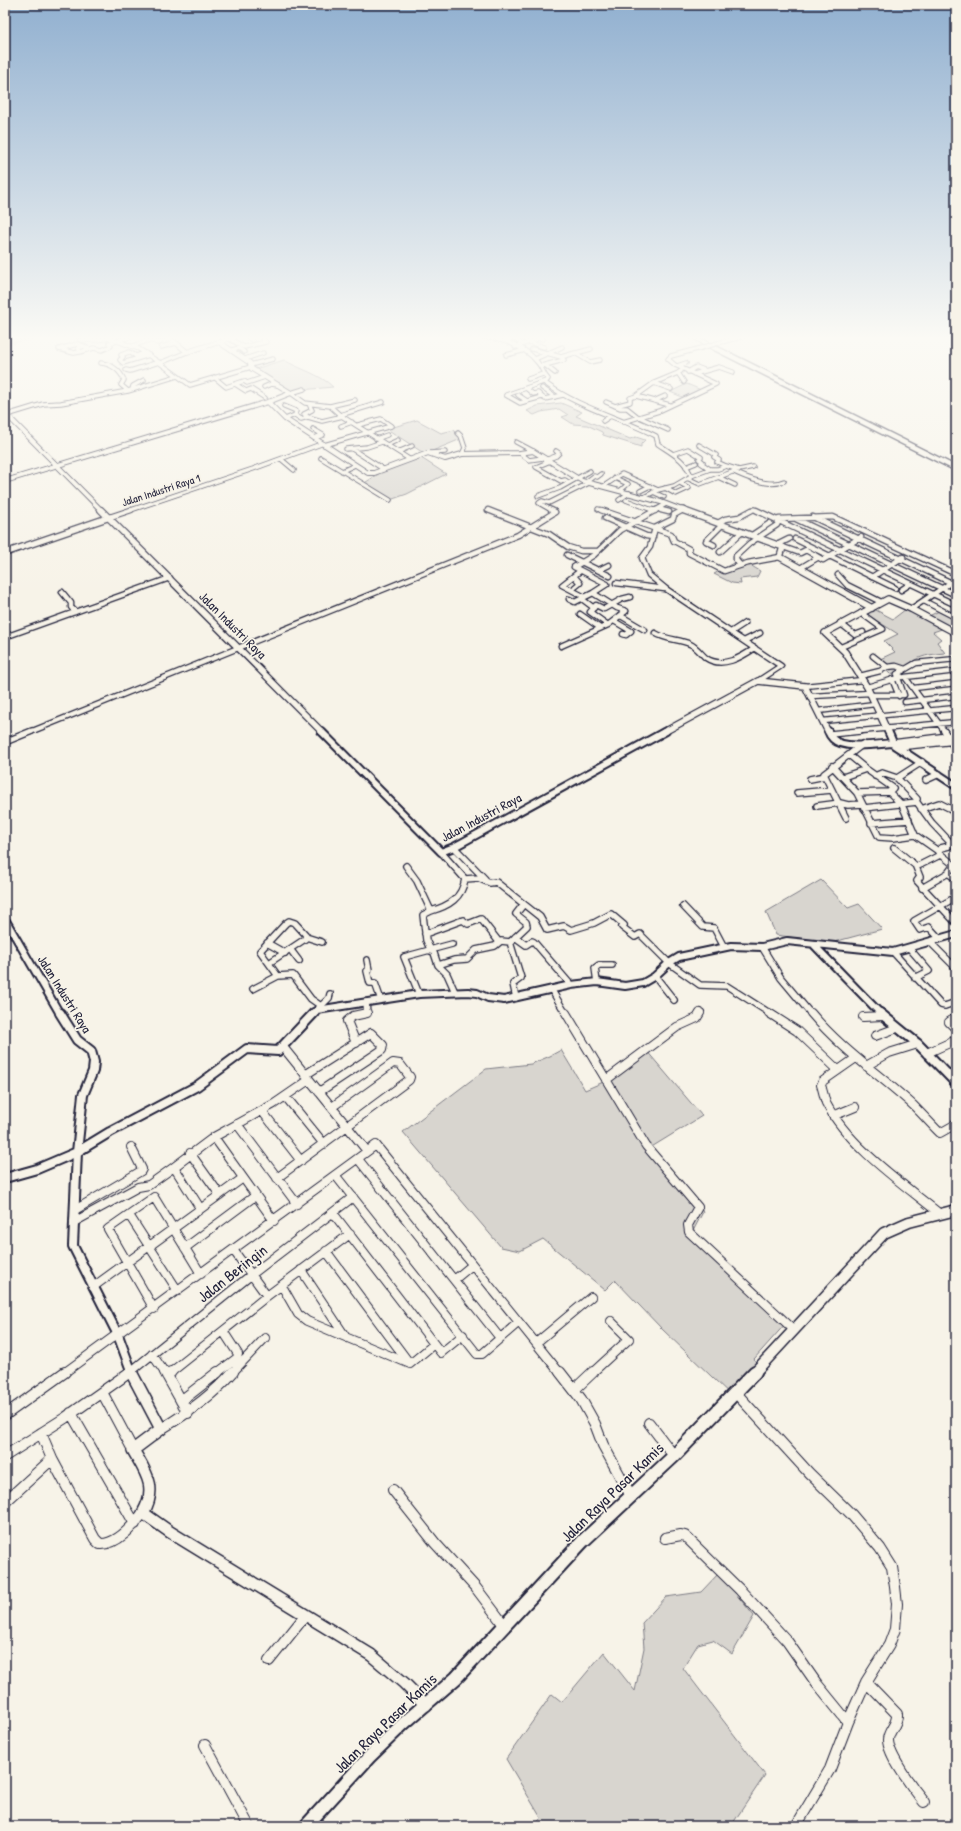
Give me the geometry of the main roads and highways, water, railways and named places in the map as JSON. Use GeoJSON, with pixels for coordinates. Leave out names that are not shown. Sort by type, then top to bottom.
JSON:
{"type":"FeatureCollection","features":[{"type":"Feature","properties":{"kind":"highway"},"geometry":{"type":"LineString","coordinates":[[864,422],[956,469]]}},
{"type":"Feature","properties":{"kind":"highway"},"geometry":{"type":"LineString","coordinates":[[870,422],[956,465]]}},
{"type":"Feature","properties":{"kind":"main road","name":"Jalan Raya Pasar Kamis"},"geometry":{"type":"LineString","coordinates":[[306,1826],[369,1757],[456,1678],[583,1541],[674,1456],[736,1393],[884,1233],[894,1226],[956,1210]]}}]}
